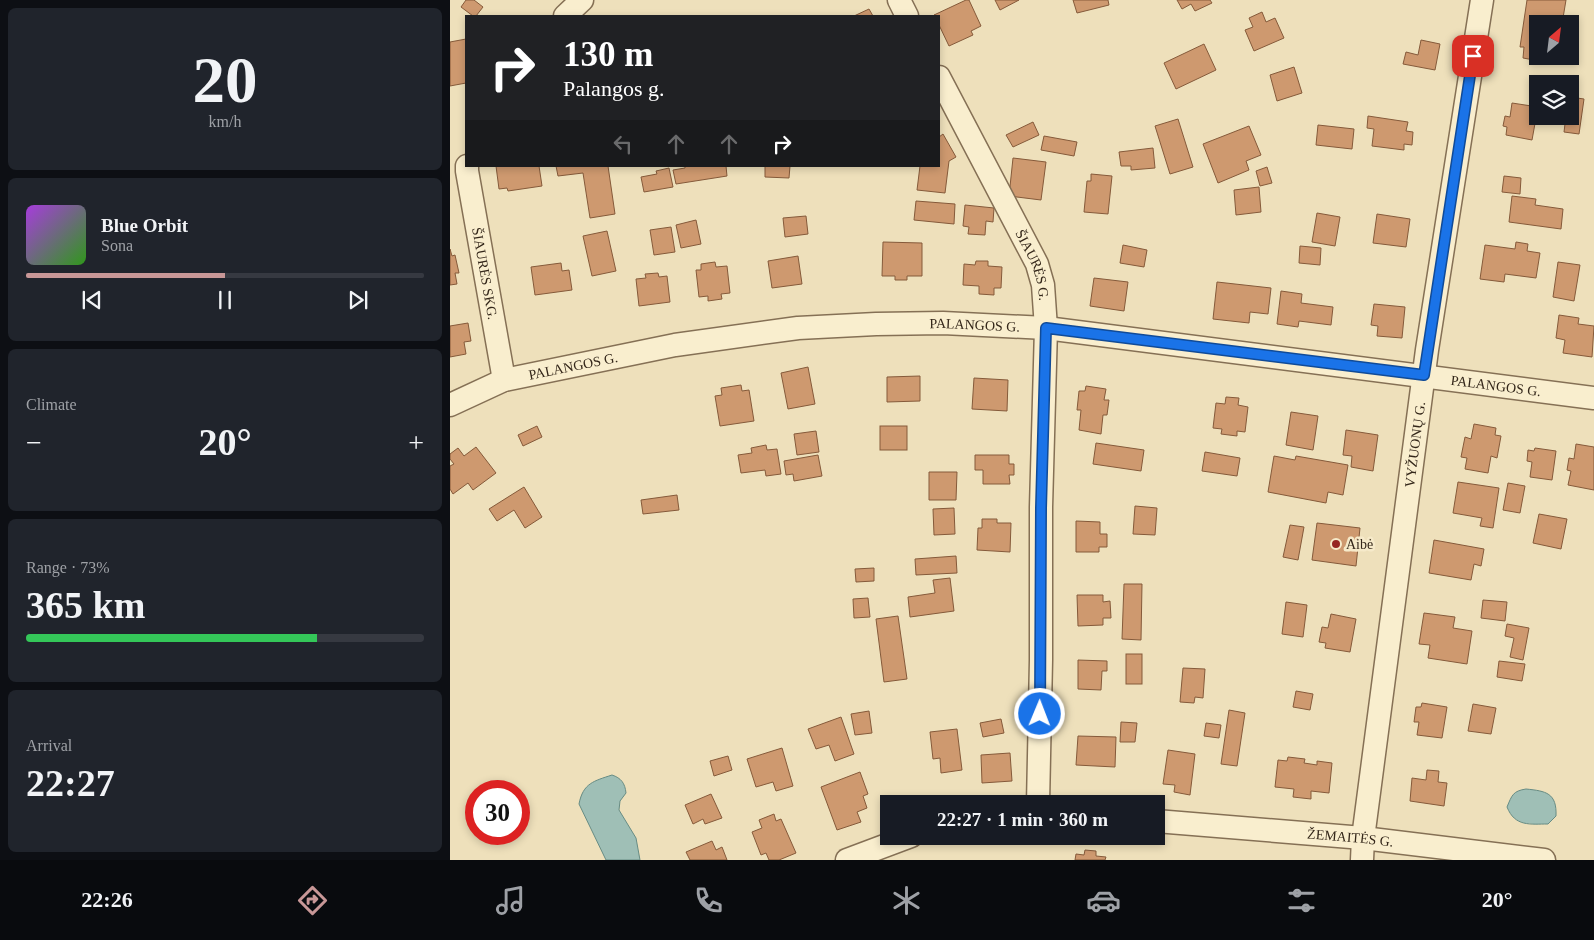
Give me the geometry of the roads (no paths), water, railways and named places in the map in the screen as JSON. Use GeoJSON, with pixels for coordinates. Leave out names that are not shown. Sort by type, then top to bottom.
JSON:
{"type":"FeatureCollection","features":[{"type":"Feature","properties":{"kind":"street"},"geometry":{"type":"LineString","coordinates":[[566,15],[582,0]]}},
{"type":"Feature","properties":{"kind":"street"},"geometry":{"type":"LineString","coordinates":[[899,0],[906,15]]}},
{"type":"Feature","properties":{"kind":"street","name":"VYŽUONŲ G."},"geometry":{"type":"LineString","coordinates":[[1362,860],[1363,838],[1424,375],[1482,0]]}},
{"type":"Feature","properties":{"kind":"street","name":"ŠIAURĖS G."},"geometry":{"type":"LineString","coordinates":[[940,79],[1038,264],[1043,285],[1046,328],[1041,508],[1042,660],[1038,795]]}},
{"type":"Feature","properties":{"kind":"street","name":"ŠIAURĖS SKG."},"geometry":{"type":"LineString","coordinates":[[467,167],[504,380]]}},
{"type":"Feature","properties":{"kind":"street","name":"PALANGOS G."},"geometry":{"type":"LineString","coordinates":[[450,405],[504,380],[675,345],[798,328],[943,323],[1046,328],[1594,398]]}},
{"type":"Feature","properties":{"kind":"street","name":"ŽEMAITĖS G."},"geometry":{"type":"LineString","coordinates":[[1165,822],[1363,838],[1544,860]]}},
{"type":"Feature","properties":{"kind":"street"},"geometry":{"type":"LineString","coordinates":[[847,860],[887,845]]}},
{"type":"Feature","properties":{"kind":"water"},"geometry":{"type":"Polygon","coordinates":[[[612,775],[620,779],[625,786],[626,793],[620,801],[619,810],[636,838],[640,860],[606,860],[579,804],[586,787],[595,781],[612,775]]]}},
{"type":"Feature","properties":{"kind":"water"},"geometry":{"type":"Polygon","coordinates":[[[1526,789],[1545,792],[1555,802],[1556,816],[1548,824],[1524,823],[1514,818],[1510,813],[1507,807],[1512,797],[1516,792],[1526,789]]]}},
{"type":"Feature","properties":{"kind":"place","name":"Aibė"},"geometry":{"type":"Point","coordinates":[1336,544]}}]}
